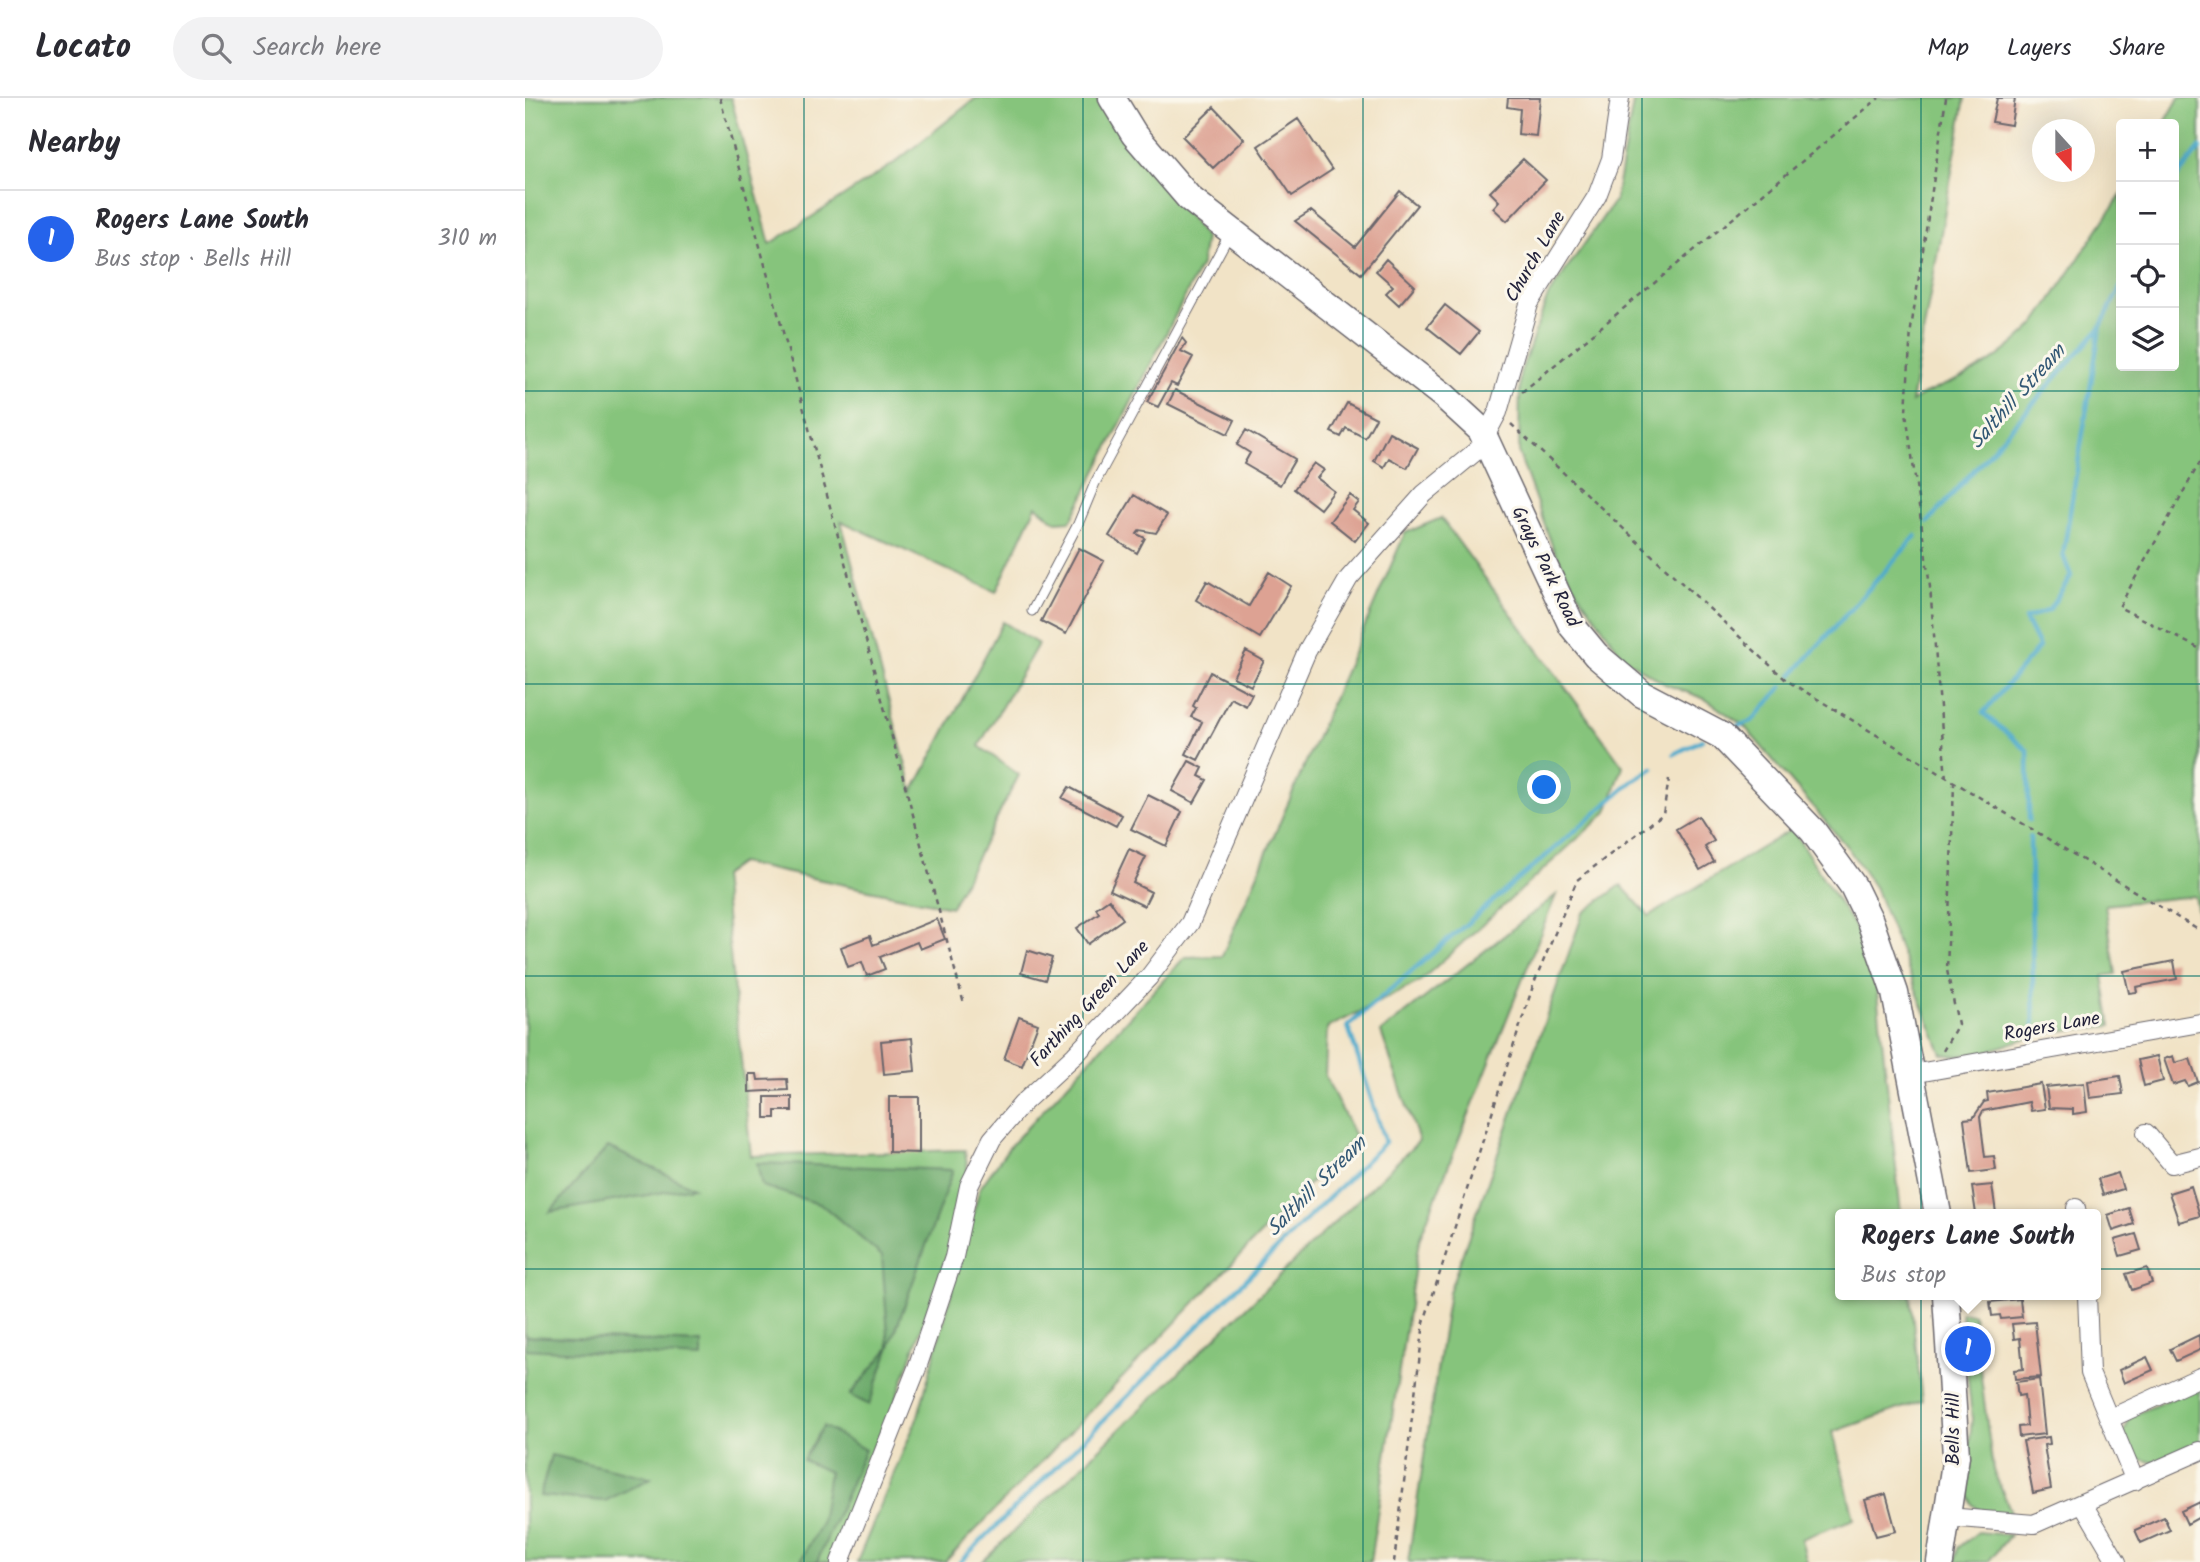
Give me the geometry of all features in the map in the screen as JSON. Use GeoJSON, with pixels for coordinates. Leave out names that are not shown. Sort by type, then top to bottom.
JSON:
{"type":"FeatureCollection","features":[{"type":"Feature","properties":{"kind":"main road","name":"Grays Park Road"},"geometry":{"type":"LineString","coordinates":[[1112,98],[1134,134],[1189,198],[1488,428],[1572,626],[1596,655],[1642,694],[1722,736],[1813,831],[1853,886],[1886,963],[1923,1072]]}},
{"type":"Feature","properties":{"kind":"main road"},"geometry":{"type":"LineString","coordinates":[[1923,1072],[1937,1209]]}},
{"type":"Feature","properties":{"kind":"main road","name":"Bells Hill"},"geometry":{"type":"LineString","coordinates":[[1941,1562],[1956,1456],[1946,1300]]}},
{"type":"Feature","properties":{"kind":"street","name":"Church Lane"},"geometry":{"type":"LineString","coordinates":[[1488,428],[1529,303],[1597,196],[1611,159],[1619,98]]}},
{"type":"Feature","properties":{"kind":"street","name":"Farthing Green Lane"},"geometry":{"type":"LineString","coordinates":[[840,1562],[917,1368],[954,1257],[969,1186],[992,1139],[1022,1104],[1075,1055],[1149,977],[1189,923],[1307,651],[1349,578],[1488,428]]}},
{"type":"Feature","properties":{"kind":"street","name":"Rogers Lane"},"geometry":{"type":"LineString","coordinates":[[1923,1072],[2200,1023]]}},
{"type":"Feature","properties":{"kind":"street"},"geometry":{"type":"LineString","coordinates":[[2146,1133],[2172,1164],[2200,1157]]}},
{"type":"Feature","properties":{"kind":"street"},"geometry":{"type":"LineString","coordinates":[[2087,1300],[2089,1373],[2135,1480]]}},
{"type":"Feature","properties":{"kind":"street"},"geometry":{"type":"LineString","coordinates":[[2109,1419],[2200,1377]]}},
{"type":"Feature","properties":{"kind":"street"},"geometry":{"type":"LineString","coordinates":[[1947,1517],[2034,1524],[2200,1451]]}},
{"type":"Feature","properties":{"kind":"street"},"geometry":{"type":"LineString","coordinates":[[2083,1504],[2117,1562]]}},
{"type":"Feature","properties":{"kind":"lane"},"geometry":{"type":"LineString","coordinates":[[1032,611],[1078,524],[1095,483],[1230,231]]}},
{"type":"Feature","properties":{"kind":"path"},"geometry":{"type":"LineString","coordinates":[[720,98],[964,1004]]}},
{"type":"Feature","properties":{"kind":"path"},"geometry":{"type":"LineString","coordinates":[[1879,98],[1488,428],[1786,680],[2200,931]]}},
{"type":"Feature","properties":{"kind":"path"},"geometry":{"type":"LineString","coordinates":[[1945,98],[1911,329],[1906,412],[1930,587],[1946,779]]}},
{"type":"Feature","properties":{"kind":"path"},"geometry":{"type":"LineString","coordinates":[[2200,462],[2119,607],[2200,649]]}},
{"type":"Feature","properties":{"kind":"path"},"geometry":{"type":"LineString","coordinates":[[1394,1562],[1424,1322],[1532,986],[1577,880],[1663,814],[1669,779]]}},
{"type":"Feature","properties":{"kind":"path"},"geometry":{"type":"LineString","coordinates":[[1923,1072],[1958,1024],[1947,970],[1954,784]]}},
{"type":"Feature","properties":{"kind":"green space"},"geometry":{"type":"Polygon","coordinates":[[[525,98],[731,98],[770,244],[893,164],[976,98],[1096,98],[1205,237],[1201,265],[1073,517],[1070,521],[1056,522],[1036,506],[996,592],[841,521],[913,792],[1003,622],[1038,644],[979,746],[1019,775],[951,907],[740,863],[722,876],[751,1156],[965,1150],[968,1172],[956,1202],[957,1227],[894,1406],[864,1468],[842,1543],[832,1562],[525,1562],[525,98]]]}},
{"type":"Feature","properties":{"kind":"green space"},"geometry":{"type":"Polygon","coordinates":[[[1634,98],[1965,98],[1911,402],[1984,366],[2035,324],[2116,202],[2116,371],[2179,371],[2179,119],[2167,119],[2179,98],[2200,98],[2200,925],[2195,896],[2105,905],[2116,974],[2103,976],[2111,1026],[2041,1034],[1980,1053],[1942,1054],[1876,890],[1848,848],[1744,726],[1705,699],[1665,684],[1624,658],[1577,591],[1553,548],[1519,454],[1520,374],[1548,296],[1615,200],[1634,98]]]}},
{"type":"Feature","properties":{"kind":"green space"},"geometry":{"type":"Polygon","coordinates":[[[1441,518],[1623,766],[1607,812],[1419,982],[1327,1028],[1325,1076],[1355,1136],[945,1562],[857,1562],[918,1416],[980,1188],[1010,1146],[1185,957],[1222,956],[1405,533],[1441,518]]]}},
{"type":"Feature","properties":{"kind":"green space"},"geometry":{"type":"Polygon","coordinates":[[[1792,829],[1873,956],[1900,1209],[1835,1209],[1835,1300],[1911,1300],[1922,1401],[1833,1432],[1854,1519],[1801,1539],[1807,1562],[1408,1562],[1449,1292],[1583,913],[1621,885],[1649,916],[1792,829]]]}},
{"type":"Feature","properties":{"kind":"green space"},"geometry":{"type":"Polygon","coordinates":[[[1556,895],[1419,1240],[1370,1562],[982,1562],[1419,1141],[1381,1032],[1556,895]]]}},
{"type":"Feature","properties":{"kind":"green space"},"geometry":{"type":"Polygon","coordinates":[[[608,1147],[693,1187],[550,1212],[608,1147]]]}},
{"type":"Feature","properties":{"kind":"green space"},"geometry":{"type":"Polygon","coordinates":[[[757,1163],[953,1170],[869,1405],[850,1395],[889,1348],[882,1256],[822,1205],[762,1186],[757,1163]]]}},
{"type":"Feature","properties":{"kind":"green space"},"geometry":{"type":"Polygon","coordinates":[[[1961,1312],[1973,1314],[1993,1470],[2010,1509],[2010,1518],[1983,1513],[1972,1504],[1965,1485],[1972,1419],[1961,1312]]]}},
{"type":"Feature","properties":{"kind":"green space"},"geometry":{"type":"Polygon","coordinates":[[[525,1336],[701,1343],[701,1358],[525,1349],[525,1336]]]}},
{"type":"Feature","properties":{"kind":"green space"},"geometry":{"type":"Polygon","coordinates":[[[2200,1386],[2200,1444],[2160,1464],[2134,1458],[2123,1434],[2131,1416],[2200,1386]]]}},
{"type":"Feature","properties":{"kind":"green space"},"geometry":{"type":"Polygon","coordinates":[[[823,1426],[865,1450],[817,1562],[800,1562],[821,1523],[829,1472],[803,1460],[823,1426]]]}},
{"type":"Feature","properties":{"kind":"green space"},"geometry":{"type":"Polygon","coordinates":[[[551,1455],[651,1478],[605,1501],[540,1496],[551,1455]]]}},
{"type":"Feature","properties":{"kind":"green space"},"geometry":{"type":"Polygon","coordinates":[[[1978,1532],[2010,1535],[1988,1562],[1955,1562],[1958,1548],[1978,1532]]]}},
{"type":"Feature","properties":{"kind":"building"},"geometry":{"type":"Polygon","coordinates":[[[1508,98],[1540,98],[1536,136],[1518,134],[1520,109],[1507,107],[1508,98]]]}},
{"type":"Feature","properties":{"kind":"building"},"geometry":{"type":"Polygon","coordinates":[[[1997,98],[2015,98],[2011,125],[1992,122],[1997,98]]]}},
{"type":"Feature","properties":{"kind":"building"},"geometry":{"type":"Polygon","coordinates":[[[1214,107],[1244,139],[1213,168],[1183,137],[1214,107]]]}},
{"type":"Feature","properties":{"kind":"building"},"geometry":{"type":"Polygon","coordinates":[[[1298,119],[1332,170],[1292,196],[1258,146],[1298,119]]]}},
{"type":"Feature","properties":{"kind":"building"},"geometry":{"type":"Polygon","coordinates":[[[1523,159],[1546,180],[1507,221],[1493,208],[1499,201],[1490,192],[1523,159]]]}},
{"type":"Feature","properties":{"kind":"building"},"geometry":{"type":"Polygon","coordinates":[[[1400,191],[1417,205],[1361,274],[1295,221],[1311,211],[1355,247],[1400,191]]]}},
{"type":"Feature","properties":{"kind":"building"},"geometry":{"type":"Polygon","coordinates":[[[1386,259],[1415,286],[1399,305],[1386,293],[1393,286],[1376,271],[1386,259]]]}},
{"type":"Feature","properties":{"kind":"building"},"geometry":{"type":"Polygon","coordinates":[[[1445,305],[1479,332],[1461,354],[1427,327],[1445,305]]]}},
{"type":"Feature","properties":{"kind":"building"},"geometry":{"type":"Polygon","coordinates":[[[1182,338],[1186,343],[1181,351],[1193,357],[1177,386],[1171,383],[1158,407],[1147,402],[1182,338]]]}},
{"type":"Feature","properties":{"kind":"building"},"geometry":{"type":"Polygon","coordinates":[[[1175,390],[1235,420],[1228,434],[1168,404],[1175,390]]]}},
{"type":"Feature","properties":{"kind":"building"},"geometry":{"type":"Polygon","coordinates":[[[1347,403],[1376,418],[1365,438],[1346,428],[1341,437],[1331,432],[1347,403]]]}},
{"type":"Feature","properties":{"kind":"building"},"geometry":{"type":"Polygon","coordinates":[[[1246,430],[1295,459],[1280,485],[1244,464],[1250,453],[1237,445],[1246,430]]]}},
{"type":"Feature","properties":{"kind":"building"},"geometry":{"type":"Polygon","coordinates":[[[1389,432],[1418,448],[1407,468],[1389,458],[1384,467],[1374,461],[1389,432]]]}},
{"type":"Feature","properties":{"kind":"building"},"geometry":{"type":"Polygon","coordinates":[[[1314,463],[1324,470],[1317,478],[1334,491],[1320,509],[1294,489],[1314,463]]]}},
{"type":"Feature","properties":{"kind":"building"},"geometry":{"type":"Polygon","coordinates":[[[1134,495],[1167,515],[1156,533],[1140,530],[1137,534],[1145,538],[1137,553],[1109,536],[1134,495]]]}},
{"type":"Feature","properties":{"kind":"building"},"geometry":{"type":"Polygon","coordinates":[[[1350,495],[1359,502],[1353,510],[1369,523],[1355,541],[1330,521],[1350,495]]]}},
{"type":"Feature","properties":{"kind":"building"},"geometry":{"type":"Polygon","coordinates":[[[1079,548],[1104,561],[1066,634],[1041,621],[1079,548]]]}},
{"type":"Feature","properties":{"kind":"building"},"geometry":{"type":"Polygon","coordinates":[[[1269,572],[1291,586],[1260,638],[1196,600],[1207,581],[1249,606],[1269,572]]]}},
{"type":"Feature","properties":{"kind":"building"},"geometry":{"type":"Polygon","coordinates":[[[1246,651],[1264,661],[1251,686],[1233,677],[1246,651]]]}},
{"type":"Feature","properties":{"kind":"building"},"geometry":{"type":"Polygon","coordinates":[[[1210,672],[1252,694],[1246,706],[1231,698],[1198,760],[1186,754],[1202,722],[1191,717],[1196,708],[1193,706],[1210,672]]]}},
{"type":"Feature","properties":{"kind":"building"},"geometry":{"type":"Polygon","coordinates":[[[1189,761],[1203,768],[1199,776],[1207,780],[1194,803],[1172,791],[1189,761]]]}},
{"type":"Feature","properties":{"kind":"building"},"geometry":{"type":"Polygon","coordinates":[[[1069,787],[1122,815],[1116,826],[1062,798],[1069,787]]]}},
{"type":"Feature","properties":{"kind":"building"},"geometry":{"type":"Polygon","coordinates":[[[1148,795],[1182,812],[1166,846],[1131,829],[1148,795]]]}},
{"type":"Feature","properties":{"kind":"building"},"geometry":{"type":"Polygon","coordinates":[[[1698,816],[1714,841],[1705,847],[1714,862],[1700,870],[1676,829],[1698,816]]]}},
{"type":"Feature","properties":{"kind":"building"},"geometry":{"type":"Polygon","coordinates":[[[1129,849],[1146,857],[1133,883],[1151,892],[1144,906],[1110,890],[1129,849]]]}},
{"type":"Feature","properties":{"kind":"building"},"geometry":{"type":"Polygon","coordinates":[[[1109,899],[1123,919],[1088,944],[1077,928],[1099,913],[1096,908],[1109,899]]]}},
{"type":"Feature","properties":{"kind":"building"},"geometry":{"type":"Polygon","coordinates":[[[937,919],[945,939],[920,949],[917,942],[880,957],[885,969],[867,976],[862,962],[848,967],[841,947],[870,936],[873,945],[937,919]]]}},
{"type":"Feature","properties":{"kind":"building"},"geometry":{"type":"Polygon","coordinates":[[[1027,950],[1052,958],[1045,980],[1021,973],[1027,950]]]}},
{"type":"Feature","properties":{"kind":"building"},"geometry":{"type":"Polygon","coordinates":[[[2174,961],[2177,979],[2136,987],[2137,992],[2129,993],[2124,971],[2174,961]]]}},
{"type":"Feature","properties":{"kind":"building"},"geometry":{"type":"Polygon","coordinates":[[[1019,1017],[1038,1024],[1022,1066],[1004,1059],[1019,1017]]]}},
{"type":"Feature","properties":{"kind":"building"},"geometry":{"type":"Polygon","coordinates":[[[912,1038],[915,1071],[884,1074],[881,1041],[912,1038]]]}},
{"type":"Feature","properties":{"kind":"building"},"geometry":{"type":"Polygon","coordinates":[[[2157,1056],[2163,1081],[2144,1086],[2138,1060],[2157,1056]]]}},
{"type":"Feature","properties":{"kind":"building"},"geometry":{"type":"Polygon","coordinates":[[[2173,1056],[2175,1063],[2190,1059],[2198,1082],[2188,1086],[2185,1081],[2173,1085],[2164,1059],[2173,1056]]]}},
{"type":"Feature","properties":{"kind":"building"},"geometry":{"type":"Polygon","coordinates":[[[749,1074],[757,1074],[758,1080],[787,1079],[788,1090],[749,1092],[749,1074]]]}},
{"type":"Feature","properties":{"kind":"building"},"geometry":{"type":"Polygon","coordinates":[[[2120,1076],[2123,1094],[2090,1098],[2088,1081],[2120,1076]]]}},
{"type":"Feature","properties":{"kind":"building"},"geometry":{"type":"Polygon","coordinates":[[[2084,1083],[2087,1112],[2073,1114],[2073,1109],[2049,1108],[2046,1087],[2084,1083]]]}},
{"type":"Feature","properties":{"kind":"building"},"geometry":{"type":"Polygon","coordinates":[[[2041,1084],[2045,1109],[2031,1111],[2029,1102],[1983,1111],[1980,1117],[1985,1157],[1994,1156],[1996,1170],[1971,1173],[1964,1119],[1973,1118],[1984,1102],[1988,1101],[1987,1093],[2041,1084]]]}},
{"type":"Feature","properties":{"kind":"building"},"geometry":{"type":"Polygon","coordinates":[[[765,1097],[792,1097],[792,1111],[775,1111],[775,1118],[765,1118],[765,1097]]]}},
{"type":"Feature","properties":{"kind":"building"},"geometry":{"type":"Polygon","coordinates":[[[889,1097],[919,1097],[919,1153],[889,1152],[889,1097]]]}},
{"type":"Feature","properties":{"kind":"building"},"geometry":{"type":"Polygon","coordinates":[[[2118,1173],[2123,1189],[2103,1195],[2098,1179],[2118,1173]]]}},
{"type":"Feature","properties":{"kind":"building"},"geometry":{"type":"Polygon","coordinates":[[[1992,1185],[1995,1209],[1975,1209],[1972,1187],[1992,1185]]]}},
{"type":"Feature","properties":{"kind":"building"},"geometry":{"type":"Polygon","coordinates":[[[2191,1186],[2200,1216],[2179,1222],[2169,1193],[2191,1186]]]}},
{"type":"Feature","properties":{"kind":"building"},"geometry":{"type":"Polygon","coordinates":[[[2129,1208],[2134,1224],[2113,1231],[2108,1215],[2129,1208]]]}},
{"type":"Feature","properties":{"kind":"building"},"geometry":{"type":"Polygon","coordinates":[[[2136,1234],[2141,1250],[2120,1256],[2115,1240],[2136,1234]]]}},
{"type":"Feature","properties":{"kind":"building"},"geometry":{"type":"Polygon","coordinates":[[[2147,1268],[2152,1283],[2132,1290],[2126,1274],[2147,1268]]]}},
{"type":"Feature","properties":{"kind":"building"},"geometry":{"type":"Polygon","coordinates":[[[2020,1300],[2022,1317],[2001,1319],[2000,1315],[1992,1316],[1990,1302],[2020,1300]]]}},
{"type":"Feature","properties":{"kind":"building"},"geometry":{"type":"Polygon","coordinates":[[[2035,1322],[2041,1377],[2015,1379],[2014,1370],[2023,1369],[2020,1338],[2014,1339],[2012,1324],[2035,1322]]]}},
{"type":"Feature","properties":{"kind":"building"},"geometry":{"type":"Polygon","coordinates":[[[2199,1335],[2200,1350],[2176,1361],[2170,1349],[2199,1335]]]}},
{"type":"Feature","properties":{"kind":"building"},"geometry":{"type":"Polygon","coordinates":[[[2147,1357],[2153,1370],[2124,1383],[2119,1370],[2147,1357]]]}},
{"type":"Feature","properties":{"kind":"building"},"geometry":{"type":"Polygon","coordinates":[[[2039,1379],[2045,1434],[2019,1437],[2018,1427],[2027,1426],[2024,1395],[2018,1396],[2016,1382],[2039,1379]]]}},
{"type":"Feature","properties":{"kind":"building"},"geometry":{"type":"Polygon","coordinates":[[[2049,1437],[2050,1444],[2044,1445],[2051,1489],[2033,1493],[2023,1441],[2049,1437]]]}},
{"type":"Feature","properties":{"kind":"building"},"geometry":{"type":"Polygon","coordinates":[[[1886,1494],[1896,1531],[1876,1536],[1865,1500],[1886,1494]]]}},
{"type":"Feature","properties":{"kind":"building"},"geometry":{"type":"Polygon","coordinates":[[[2200,1502],[2200,1517],[2187,1524],[2181,1511],[2200,1502]]]}},
{"type":"Feature","properties":{"kind":"building"},"geometry":{"type":"Polygon","coordinates":[[[2164,1517],[2170,1530],[2141,1543],[2135,1530],[2164,1517]]]}},
{"type":"Feature","properties":{"kind":"waterway","name":"Salthill Stream"},"geometry":{"type":"LineString","coordinates":[[2179,175],[2200,148]]}},
{"type":"Feature","properties":{"kind":"waterway","name":"Salthill Stream"},"geometry":{"type":"LineString","coordinates":[[1928,522],[2100,328],[2116,296]]}},
{"type":"Feature","properties":{"kind":"waterway"},"geometry":{"type":"LineString","coordinates":[[2029,820],[2028,751],[1983,713],[2039,647],[2025,619],[2049,610],[2071,576],[2063,555],[2100,328]]}},
{"type":"Feature","properties":{"kind":"waterway","name":"Salthill Stream"},"geometry":{"type":"LineString","coordinates":[[1792,675],[1916,536]]}},
{"type":"Feature","properties":{"kind":"waterway","name":"Salthill Stream"},"geometry":{"type":"LineString","coordinates":[[1733,728],[1752,721],[1782,687]]}},
{"type":"Feature","properties":{"kind":"waterway","name":"Salthill Stream"},"geometry":{"type":"LineString","coordinates":[[1674,754],[1702,740]]}},
{"type":"Feature","properties":{"kind":"waterway","name":"Salthill Stream"},"geometry":{"type":"LineString","coordinates":[[960,1562],[1385,1142],[1348,1026],[1634,780],[1653,768]]}},
{"type":"Feature","properties":{"kind":"waterway"},"geometry":{"type":"LineString","coordinates":[[2030,837],[2034,1031]]}},
{"type":"Feature","properties":{"kind":"place","name":"Rogers Lane South"},"geometry":{"type":"Point","coordinates":[1968,1349]}}]}
